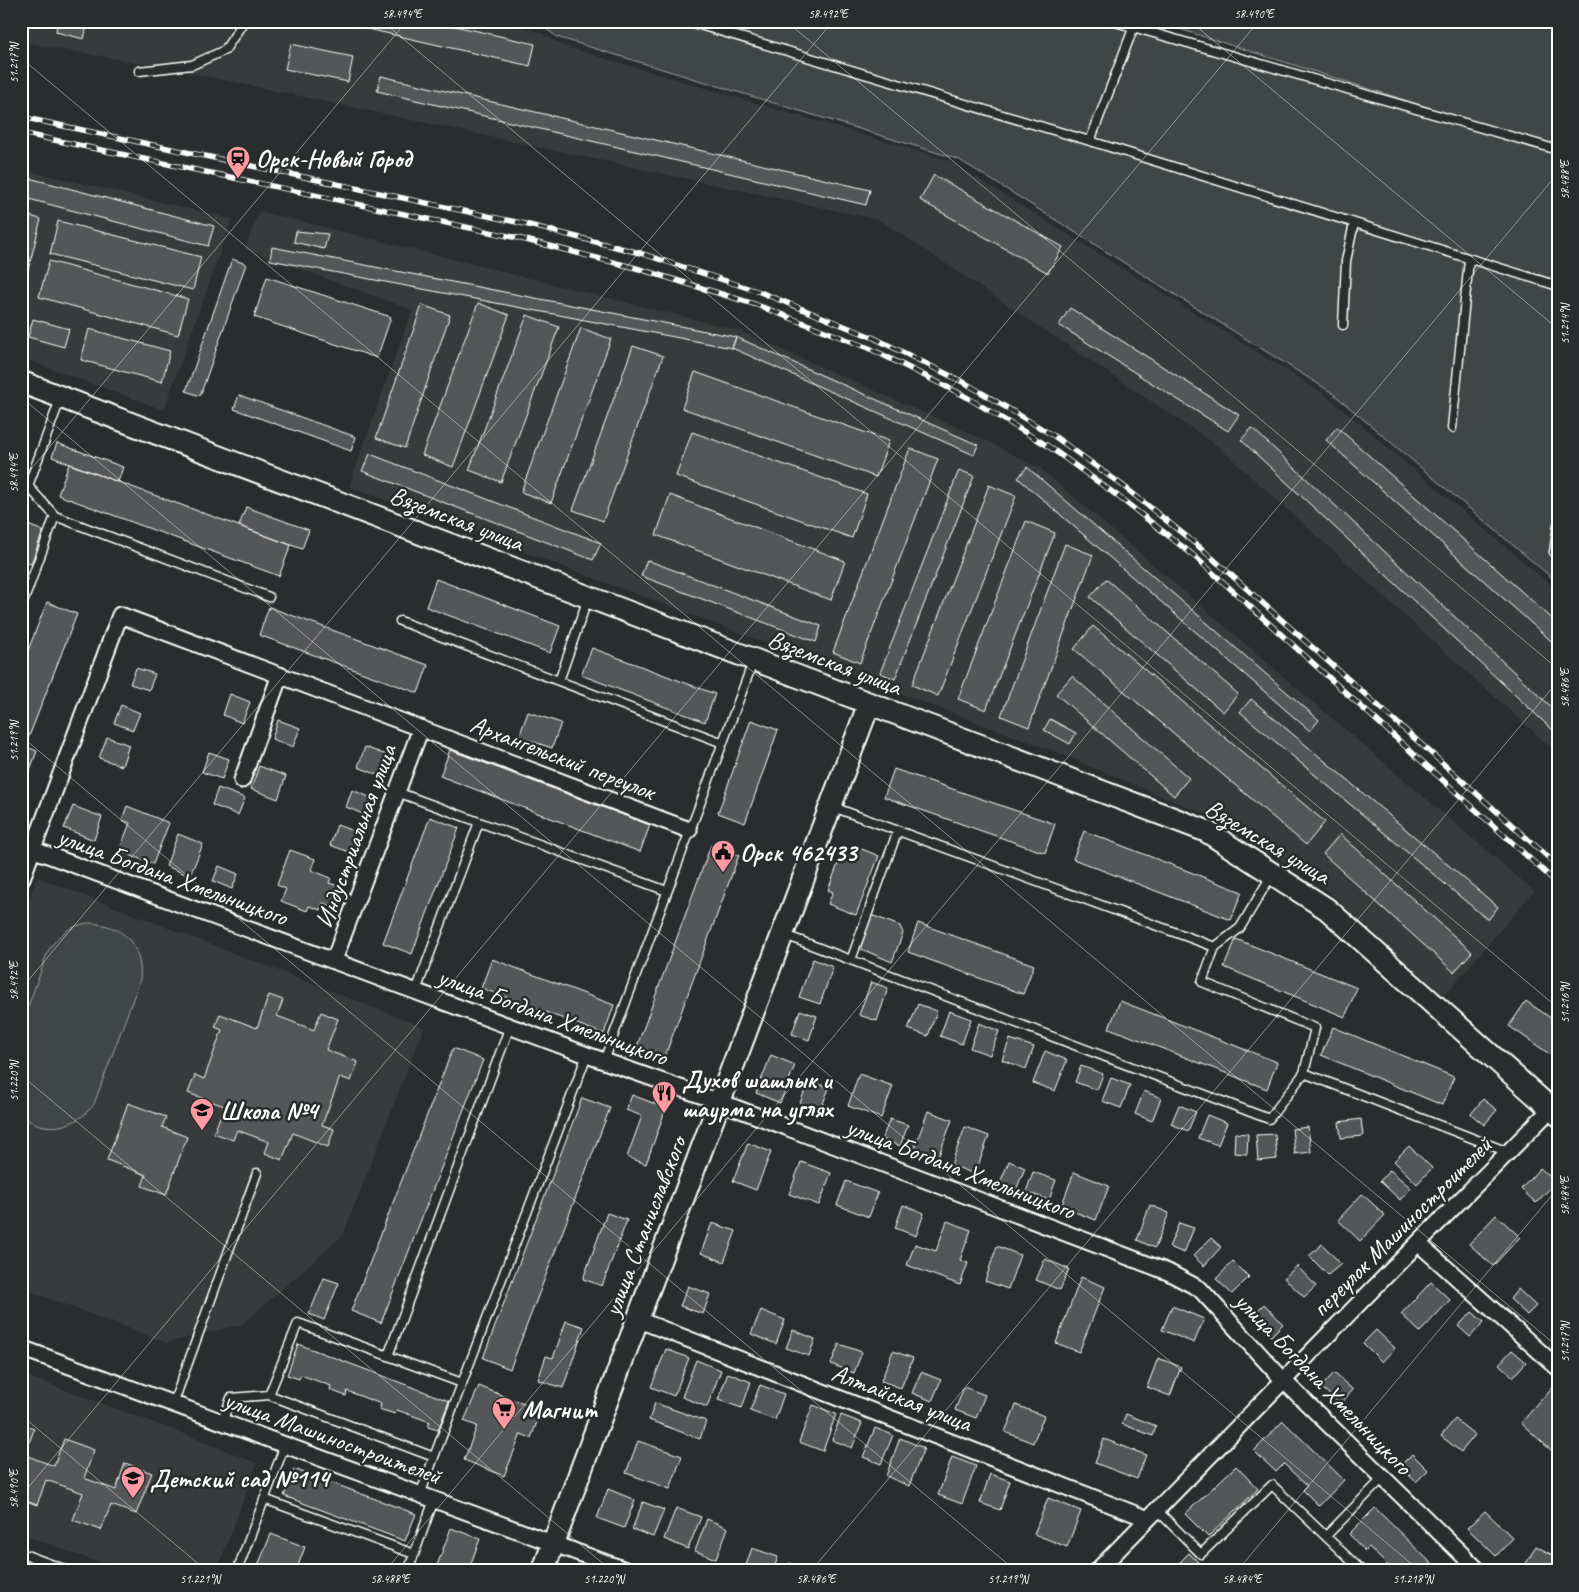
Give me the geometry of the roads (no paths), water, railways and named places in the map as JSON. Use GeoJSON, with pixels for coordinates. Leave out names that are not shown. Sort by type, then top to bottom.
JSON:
{"type":"FeatureCollection","features":[{"type":"Feature","properties":{"kind":"main road","name":"Вяземская улица"},"geometry":{"type":"LineString","coordinates":[[21,382],[1206,831],[1327,909],[1554,1112]]}},
{"type":"Feature","properties":{"kind":"main road","name":"улица Станиславского"},"geometry":{"type":"LineString","coordinates":[[543,1571],[870,704]]}},
{"type":"Feature","properties":{"kind":"street","name":"Архангельский переулок"},"geometry":{"type":"LineString","coordinates":[[27,847],[120,615],[689,830]]}},
{"type":"Feature","properties":{"kind":"street"},"geometry":{"type":"LineString","coordinates":[[242,780],[280,675]]}},
{"type":"Feature","properties":{"kind":"street","name":"Индустриальная улица"},"geometry":{"type":"LineString","coordinates":[[334,960],[421,728]]}},
{"type":"Feature","properties":{"kind":"street"},"geometry":{"type":"LineString","coordinates":[[21,881],[27,847]]}},
{"type":"Feature","properties":{"kind":"street","name":"улица Богдана Хмельницкого"},"geometry":{"type":"LineString","coordinates":[[27,847],[587,1055],[720,1102],[1168,1272],[1200,1289],[1283,1380],[1480,1571]]}},
{"type":"Feature","properties":{"kind":"street","name":"переулок Машиностроителей"},"geometry":{"type":"LineString","coordinates":[[1098,1571],[1508,1152],[1554,1112]]}},
{"type":"Feature","properties":{"kind":"street"},"geometry":{"type":"LineString","coordinates":[[1418,1243],[1558,1368]]}},
{"type":"Feature","properties":{"kind":"street","name":"Алтайская улица"},"geometry":{"type":"LineString","coordinates":[[639,1320],[1153,1515]]}},
{"type":"Feature","properties":{"kind":"street","name":"улица Машиностроителей"},"geometry":{"type":"LineString","coordinates":[[21,1348],[628,1571]]}},
{"type":"Feature","properties":{"kind":"lane"},"geometry":{"type":"LineString","coordinates":[[139,71],[192,65],[225,50],[244,21]]}},
{"type":"Feature","properties":{"kind":"lane"},"geometry":{"type":"LineString","coordinates":[[686,21],[1090,141],[1469,260],[1558,286]]}},
{"type":"Feature","properties":{"kind":"lane"},"geometry":{"type":"LineString","coordinates":[[1112,21],[1135,24],[1558,150]]}},
{"type":"Feature","properties":{"kind":"lane"},"geometry":{"type":"LineString","coordinates":[[1090,141],[1135,24]]}},
{"type":"Feature","properties":{"kind":"lane"},"geometry":{"type":"LineString","coordinates":[[1343,325],[1346,261],[1354,223]]}},
{"type":"Feature","properties":{"kind":"lane"},"geometry":{"type":"LineString","coordinates":[[1452,428],[1469,260]]}},
{"type":"Feature","properties":{"kind":"lane"},"geometry":{"type":"LineString","coordinates":[[61,397],[28,486],[55,516],[268,597]]}},
{"type":"Feature","properties":{"kind":"lane"},"geometry":{"type":"LineString","coordinates":[[21,608],[55,516]]}},
{"type":"Feature","properties":{"kind":"lane"},"geometry":{"type":"LineString","coordinates":[[1554,552],[1558,525]]}},
{"type":"Feature","properties":{"kind":"lane"},"geometry":{"type":"LineString","coordinates":[[21,579],[30,583]]}},
{"type":"Feature","properties":{"kind":"lane"},"geometry":{"type":"LineString","coordinates":[[559,681],[589,597]]}},
{"type":"Feature","properties":{"kind":"lane"},"geometry":{"type":"LineString","coordinates":[[400,621],[723,743]]}},
{"type":"Feature","properties":{"kind":"lane"},"geometry":{"type":"LineString","coordinates":[[604,1061],[754,660]]}},
{"type":"Feature","properties":{"kind":"lane"},"geometry":{"type":"LineString","coordinates":[[397,792],[668,891]]}},
{"type":"Feature","properties":{"kind":"lane"},"geometry":{"type":"LineString","coordinates":[[831,806],[1215,946]]}},
{"type":"Feature","properties":{"kind":"lane"},"geometry":{"type":"LineString","coordinates":[[416,991],[479,822]]}},
{"type":"Feature","properties":{"kind":"lane"},"geometry":{"type":"LineString","coordinates":[[851,960],[898,830]]}},
{"type":"Feature","properties":{"kind":"lane"},"geometry":{"type":"LineString","coordinates":[[783,934],[1269,1119],[1304,1073],[1315,1028],[1202,982],[1215,946],[1240,928],[1273,874]]}},
{"type":"Feature","properties":{"kind":"lane"},"geometry":{"type":"LineString","coordinates":[[388,1356],[510,1026]]}},
{"type":"Feature","properties":{"kind":"lane"},"geometry":{"type":"LineString","coordinates":[[408,1571],[414,1554],[427,1497],[434,1457],[587,1055]]}},
{"type":"Feature","properties":{"kind":"lane"},"geometry":{"type":"LineString","coordinates":[[1304,1073],[1508,1152]]}},
{"type":"Feature","properties":{"kind":"lane"},"geometry":{"type":"LineString","coordinates":[[173,1404],[257,1174]]}},
{"type":"Feature","properties":{"kind":"lane"},"geometry":{"type":"LineString","coordinates":[[269,1395],[298,1323],[462,1383]]}},
{"type":"Feature","properties":{"kind":"lane"},"geometry":{"type":"LineString","coordinates":[[222,1422],[231,1398],[269,1395],[434,1457]]}},
{"type":"Feature","properties":{"kind":"lane"},"geometry":{"type":"LineString","coordinates":[[237,1571],[285,1445]]}},
{"type":"Feature","properties":{"kind":"lane"},"geometry":{"type":"LineString","coordinates":[[1326,1536],[1383,1478]]}},
{"type":"Feature","properties":{"kind":"lane"},"geometry":{"type":"LineString","coordinates":[[1153,1515],[1201,1554],[1272,1485],[1362,1571]]}},
{"type":"Feature","properties":{"kind":"lane"},"geometry":{"type":"LineString","coordinates":[[264,1498],[414,1554]]}},
{"type":"Feature","properties":{"kind":"lane"},"geometry":{"type":"LineString","coordinates":[[21,1553],[69,1571]]}},
{"type":"Feature","properties":{"kind":"railway"},"geometry":{"type":"LineString","coordinates":[[21,117],[521,223],[640,253],[760,292],[874,338],[967,384],[1054,436],[1122,485],[1202,549],[1558,866]]}},
{"type":"Feature","properties":{"kind":"railway"},"geometry":{"type":"LineString","coordinates":[[21,133],[518,238],[636,268],[754,304],[869,348],[963,395],[1048,446],[1115,494],[1193,555],[1558,884]]}},
{"type":"Feature","properties":{"kind":"place","name":"Орск-Новый Город"},"geometry":{"type":"Point","coordinates":[238,179]}},
{"type":"Feature","properties":{"kind":"place","name":"Орск 462433"},"geometry":{"type":"Point","coordinates":[723,873]}},
{"type":"Feature","properties":{"kind":"place","name":"Духов шашлык и шаурма на углях"},"geometry":{"type":"Point","coordinates":[664,1114]}},
{"type":"Feature","properties":{"kind":"place","name":"Школа №4"},"geometry":{"type":"Point","coordinates":[202,1131]}},
{"type":"Feature","properties":{"kind":"place","name":"Магнит"},"geometry":{"type":"Point","coordinates":[504,1430]}},
{"type":"Feature","properties":{"kind":"place","name":"Детский сад №114"},"geometry":{"type":"Point","coordinates":[133,1499]}}]}
